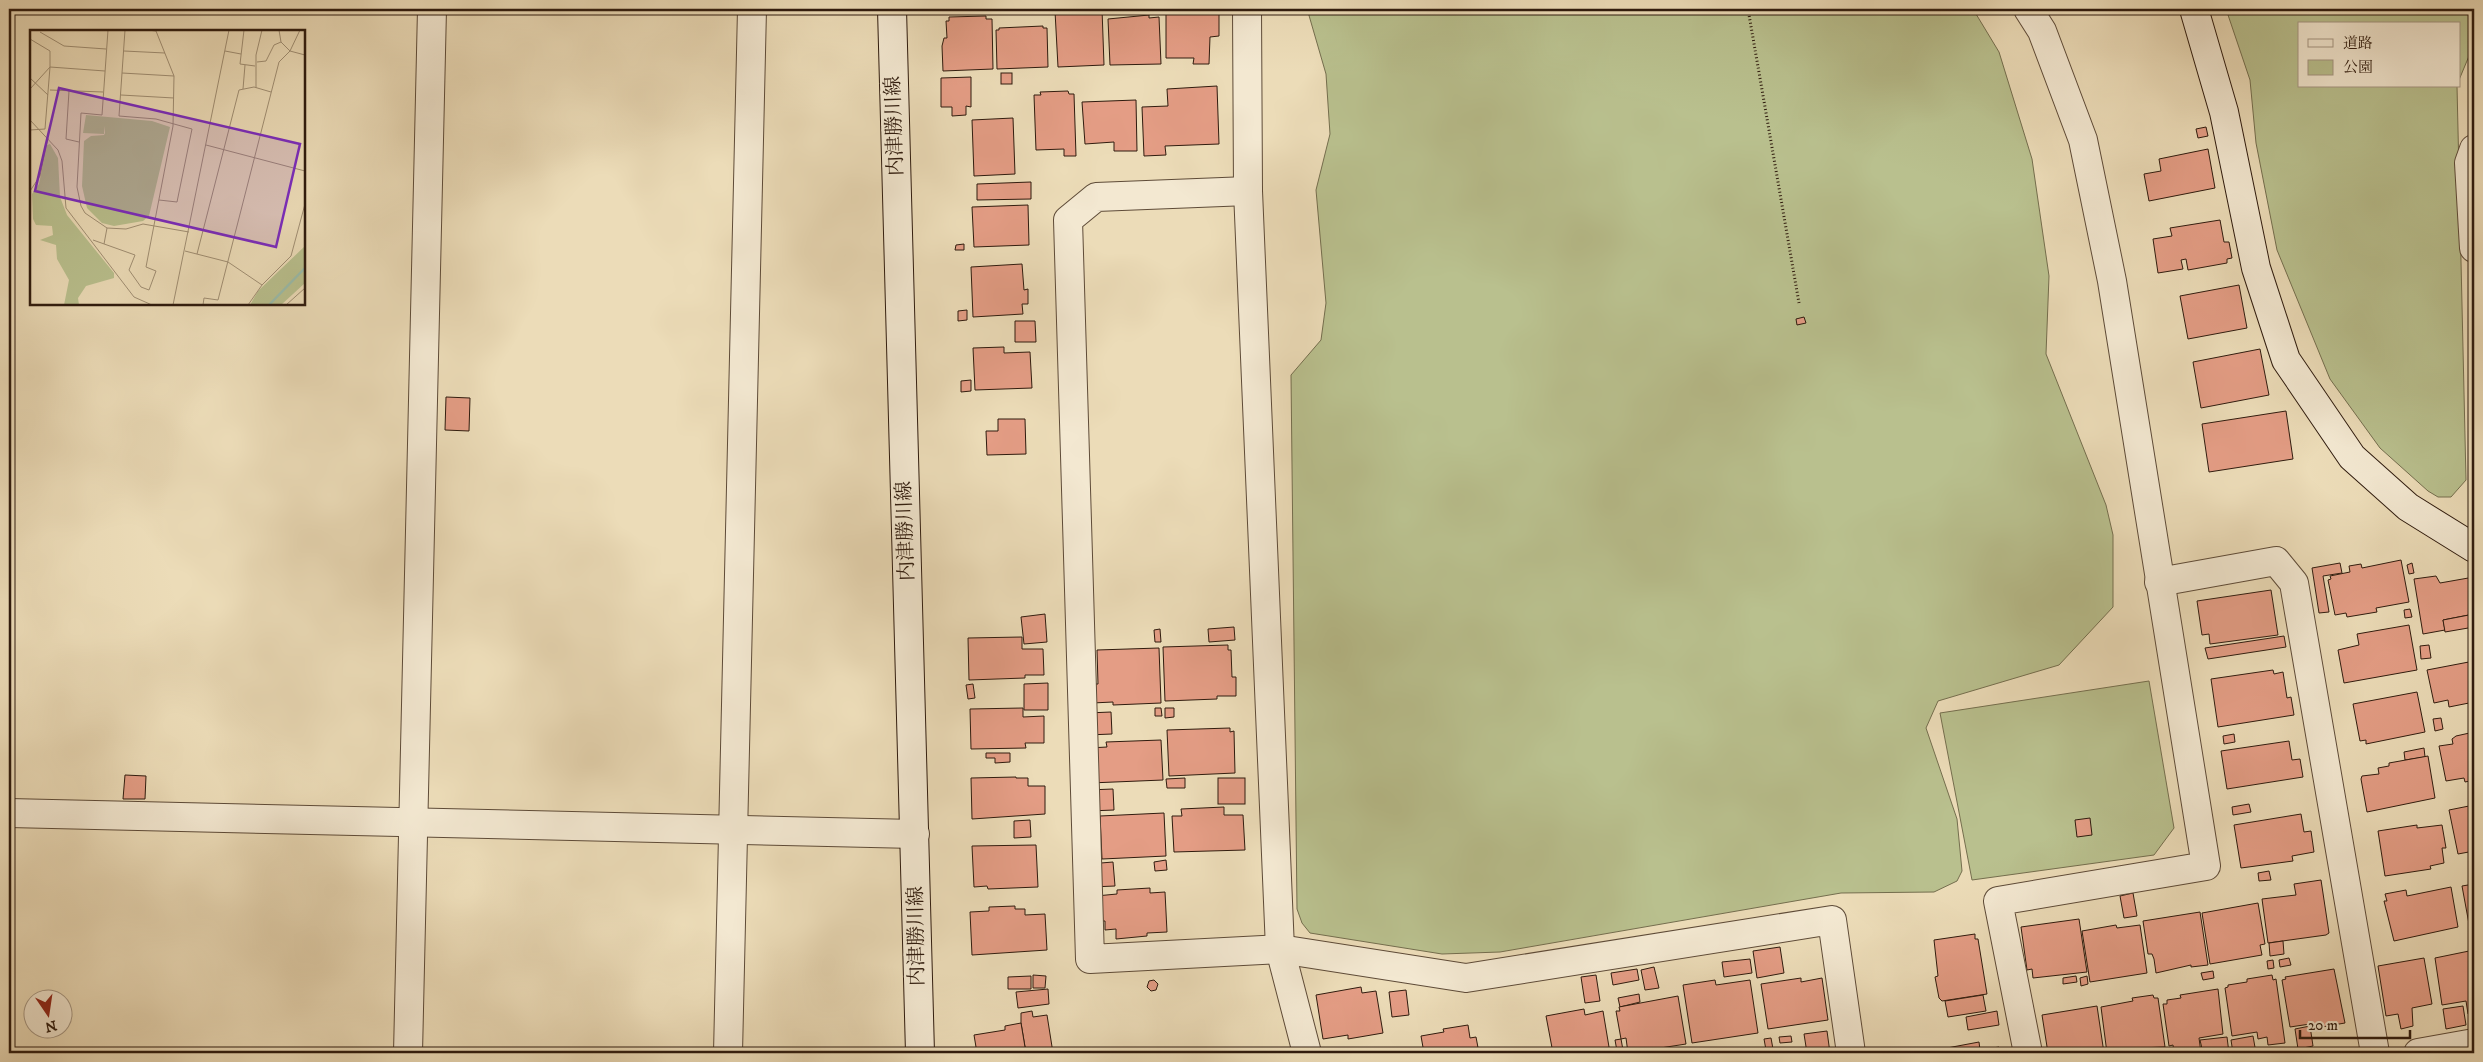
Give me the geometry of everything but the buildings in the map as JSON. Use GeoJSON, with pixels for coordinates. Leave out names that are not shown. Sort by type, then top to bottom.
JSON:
{"type":"FeatureCollection","features":[{"type":"Feature","properties":{"kind":"street"},"geometry":{"type":"LineString","coordinates":[[408,1053],[432,9]]}},
{"type":"Feature","properties":{"kind":"street"},"geometry":{"type":"LineString","coordinates":[[728,1053],[752,9]]}},
{"type":"Feature","properties":{"kind":"street","name":"内津勝川線"},"geometry":{"type":"LineString","coordinates":[[892,9],[920,1053]]}},
{"type":"Feature","properties":{"kind":"street"},"geometry":{"type":"LineString","coordinates":[[1247,9],[1248,191],[1280,948],[1307,1053]]}},
{"type":"Feature","properties":{"kind":"street"},"geometry":{"type":"LineString","coordinates":[[2028,9],[2042,31],[2083,140],[2112,281],[2206,866],[1998,901],[2028,1053]]}},
{"type":"Feature","properties":{"kind":"street"},"geometry":{"type":"LineString","coordinates":[[2194,9],[2224,112],[2256,268],[2286,360],[2352,458],[2408,507],[2474,548]]}},
{"type":"Feature","properties":{"kind":"street"},"geometry":{"type":"LineString","coordinates":[[2474,149],[2469,163],[2474,248]]}},
{"type":"Feature","properties":{"kind":"street"},"geometry":{"type":"LineString","coordinates":[[1248,191],[1096,197],[1068,220],[1090,958],[1280,948],[1466,978],[1832,920],[1851,1053]]}},
{"type":"Feature","properties":{"kind":"street"},"geometry":{"type":"LineString","coordinates":[[2159,582],[2276,561],[2294,583],[2375,1053]]}},
{"type":"Feature","properties":{"kind":"street"},"geometry":{"type":"LineString","coordinates":[[9,812],[915,834]]}},
{"type":"Feature","properties":{"kind":"street"},"geometry":{"type":"LineString","coordinates":[[2418,1053],[2474,1043]]}},
{"type":"Feature","properties":{"kind":"path"},"geometry":{"type":"LineString","coordinates":[[1748,9],[1799,303]]}},
{"type":"Feature","properties":{"kind":"green space"},"geometry":{"type":"Polygon","coordinates":[[[1311,9],[1973,9],[1999,52],[2032,159],[2049,276],[2046,354],[2106,505],[2113,535],[2113,607],[2059,665],[1938,701],[1926,728],[1957,819],[1962,871],[1957,881],[1934,892],[1841,893],[1500,952],[1442,954],[1310,933],[1302,923],[1297,909],[1291,375],[1321,340],[1326,303],[1316,190],[1330,134],[1326,74],[1308,12],[1311,9]]]}},
{"type":"Feature","properties":{"kind":"green space"},"geometry":{"type":"Polygon","coordinates":[[[2226,9],[2474,9],[2474,44],[2460,78],[2460,22],[2298,22],[2298,88],[2457,88],[2466,480],[2451,497],[2438,497],[2428,491],[2380,448],[2330,379],[2277,250],[2256,143],[2250,80],[2226,9]]]}},
{"type":"Feature","properties":{"kind":"green space"},"geometry":{"type":"Polygon","coordinates":[[[2149,681],[2174,828],[2154,855],[1972,880],[1940,713],[2149,681]]]}}]}
